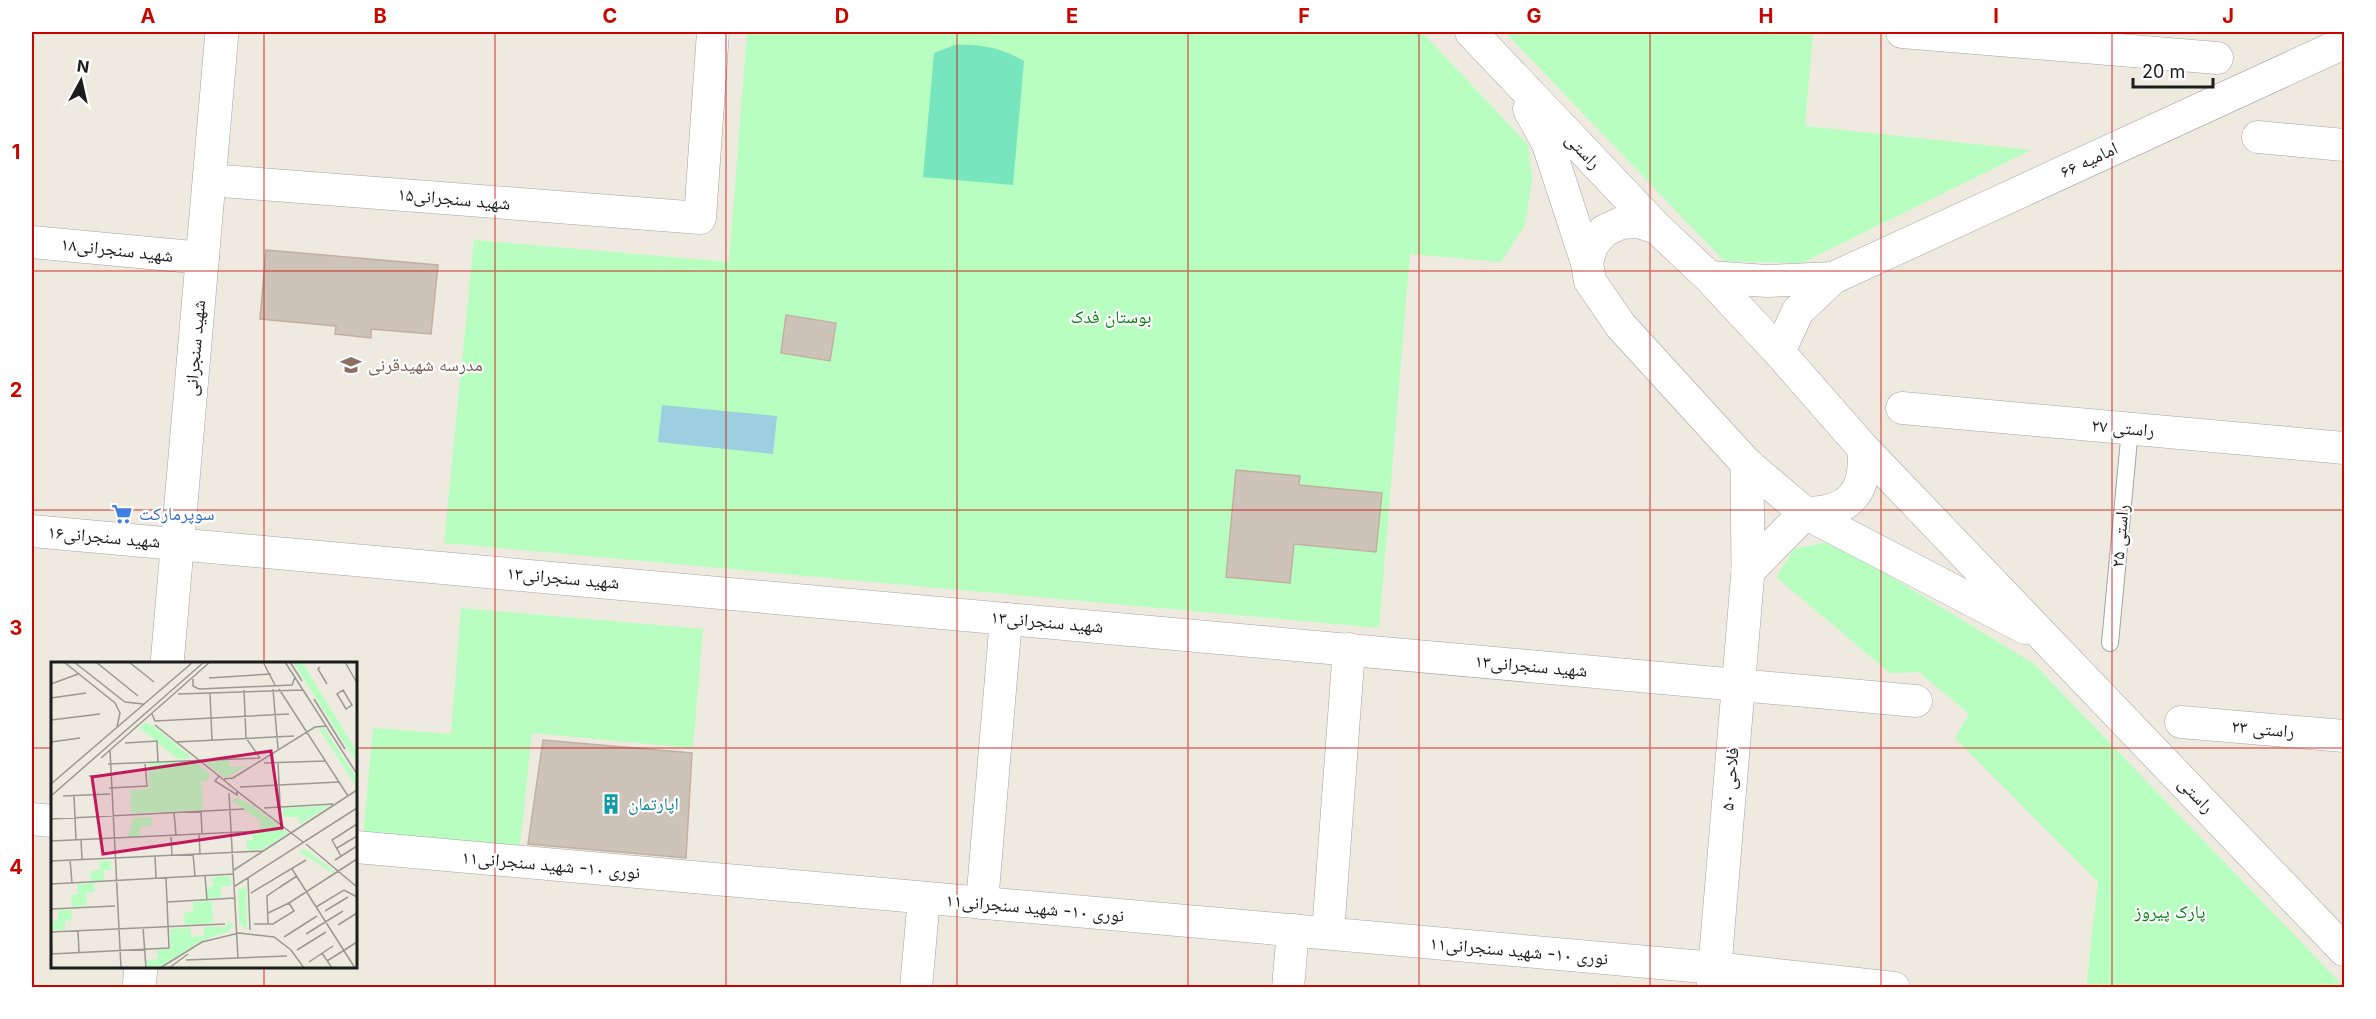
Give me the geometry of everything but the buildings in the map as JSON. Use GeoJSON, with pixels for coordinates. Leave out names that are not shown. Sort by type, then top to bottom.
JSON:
{"type":"FeatureCollection","features":[{"type":"Feature","properties":{"kind":"street","name":"شهید سنجرانی"},"geometry":{"type":"LineString","coordinates":[[167,662],[222,32]]}},
{"type":"Feature","properties":{"kind":"street","name":"شهید سنجرانی۱۵"},"geometry":{"type":"LineString","coordinates":[[209,180],[700,218],[713,32]]}},
{"type":"Feature","properties":{"kind":"street","name":"راستی"},"geometry":{"type":"LineString","coordinates":[[1471,32],[1657,228],[1709,277],[1779,352],[1863,448],[2344,950]]}},
{"type":"Feature","properties":{"kind":"street"},"geometry":{"type":"LineString","coordinates":[[1902,32],[2210,45],[2249,87]]}},
{"type":"Feature","properties":{"kind":"street","name":"امامیه ۶۶"},"geometry":{"type":"LineString","coordinates":[[1833,278],[2344,43]]}},
{"type":"Feature","properties":{"kind":"street","name":"راستی"},"geometry":{"type":"LineString","coordinates":[[1510,74],[1548,144],[1587,263],[1590,281],[1621,326],[1747,464],[1805,513],[2048,640]]}},
{"type":"Feature","properties":{"kind":"street"},"geometry":{"type":"LineString","coordinates":[[2258,137],[2344,145]]}},
{"type":"Feature","properties":{"kind":"street"},"geometry":{"type":"LineString","coordinates":[[1587,263],[1592,245],[1604,231],[1621,223],[1630,222],[1639,222],[1657,228]]}},
{"type":"Feature","properties":{"kind":"street","name":"شهید سنجرانی۱۸"},"geometry":{"type":"LineString","coordinates":[[32,242],[203,258]]}},
{"type":"Feature","properties":{"kind":"street"},"geometry":{"type":"LineString","coordinates":[[1709,277],[1767,280],[1833,278]]}},
{"type":"Feature","properties":{"kind":"street"},"geometry":{"type":"LineString","coordinates":[[1779,352],[1798,311],[1833,278]]}},
{"type":"Feature","properties":{"kind":"street","name":"راستی ۲۷"},"geometry":{"type":"LineString","coordinates":[[1902,408],[2344,448]]}},
{"type":"Feature","properties":{"kind":"street"},"geometry":{"type":"LineString","coordinates":[[1748,571],[1805,513],[1826,513],[1845,504],[1859,488],[1866,469],[1863,448]]}},
{"type":"Feature","properties":{"kind":"street","name":"فلاحی ۵۰"},"geometry":{"type":"LineString","coordinates":[[1714,978],[1748,571],[1747,464]]}},
{"type":"Feature","properties":{"kind":"street","name":"شهید سنجرانی۱۶"},"geometry":{"type":"LineString","coordinates":[[32,531],[177,544]]}},
{"type":"Feature","properties":{"kind":"street","name":"شهید سنجرانی۱۳"},"geometry":{"type":"LineString","coordinates":[[177,544],[1916,701]]}},
{"type":"Feature","properties":{"kind":"street"},"geometry":{"type":"LineString","coordinates":[[982,903],[1006,619]]}},
{"type":"Feature","properties":{"kind":"street"},"geometry":{"type":"LineString","coordinates":[[1328,933],[1349,649]]}},
{"type":"Feature","properties":{"kind":"street","name":"راستی ۲۳"},"geometry":{"type":"LineString","coordinates":[[2181,722],[2344,736]]}},
{"type":"Feature","properties":{"kind":"street"},"geometry":{"type":"LineString","coordinates":[[32,819],[51,820]]}},
{"type":"Feature","properties":{"kind":"street","name":"نوری ۱۰- شهید سنجرانی۱۱"},"geometry":{"type":"LineString","coordinates":[[357,848],[1328,933],[1714,978],[1894,987]]}},
{"type":"Feature","properties":{"kind":"street"},"geometry":{"type":"LineString","coordinates":[[916,987],[924,898]]}},
{"type":"Feature","properties":{"kind":"street"},"geometry":{"type":"LineString","coordinates":[[1288,987],[1293,930]]}},
{"type":"Feature","properties":{"kind":"street"},"geometry":{"type":"LineString","coordinates":[[139,987],[141,968]]}},
{"type":"Feature","properties":{"kind":"lane","name":"راستی ۲۵"},"geometry":{"type":"LineString","coordinates":[[2110,643],[2130,429]]}},
{"type":"Feature","properties":{"kind":"green space","name":"بوستان فدک"},"geometry":{"type":"Polygon","coordinates":[[[747,32],[1422,32],[1528,145],[1532,180],[1525,225],[1501,262],[1410,254],[1379,628],[444,543],[474,240],[729,262],[747,32]]]}},
{"type":"Feature","properties":{"kind":"green space"},"geometry":{"type":"Polygon","coordinates":[[[1505,32],[1813,32],[1805,126],[2031,150],[1802,263],[1724,261],[1505,32]]]}},
{"type":"Feature","properties":{"kind":"green space"},"geometry":{"type":"Polygon","coordinates":[[[955,45],[991,48],[1024,61],[1013,185],[923,177],[934,53],[955,45]]]}},
{"type":"Feature","properties":{"kind":"green space","name":"پارک پیروز"},"geometry":{"type":"Polygon","coordinates":[[[1832,541],[2033,663],[2344,987],[2086,987],[2098,882],[1955,738],[1969,714],[1919,672],[1890,673],[1776,577],[1794,549],[1832,541]]]}},
{"type":"Feature","properties":{"kind":"green space"},"geometry":{"type":"Polygon","coordinates":[[[461,608],[703,629],[693,748],[532,733],[518,865],[362,848],[373,728],[451,734],[461,608]]]}},
{"type":"Feature","properties":{"kind":"water"},"geometry":{"type":"Polygon","coordinates":[[[662,405],[777,416],[773,454],[658,442],[662,405]]]}},
{"type":"Feature","properties":{"kind":"place","name":"مدرسه شهیدقرنی"},"geometry":{"type":"Point","coordinates":[351,365]}},
{"type":"Feature","properties":{"kind":"place","name":"سوپرمارکت"},"geometry":{"type":"Point","coordinates":[122,514]}},
{"type":"Feature","properties":{"kind":"place","name":"اپارتمان"},"geometry":{"type":"Point","coordinates":[611,804]}}]}
